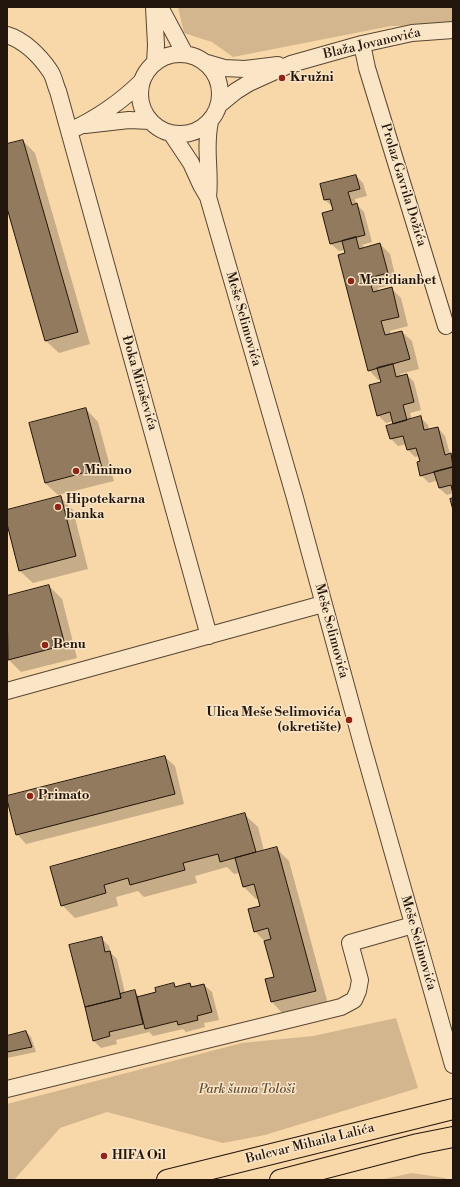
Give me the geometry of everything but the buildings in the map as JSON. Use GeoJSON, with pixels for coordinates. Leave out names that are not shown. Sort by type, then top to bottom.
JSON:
{"type":"FeatureCollection","features":[{"type":"Feature","properties":{"kind":"main road","name":"Bulevar Mihaila Lalića"},"geometry":{"type":"LineString","coordinates":[[167,1180],[453,1109]]}},
{"type":"Feature","properties":{"kind":"main road","name":"Bulevar Mihaila Lalića"},"geometry":{"type":"LineString","coordinates":[[280,1180],[418,1144],[453,1137]]}},
{"type":"Feature","properties":{"kind":"street"},"geometry":{"type":"LineString","coordinates":[[154,7],[156,45],[155,63]]}},
{"type":"Feature","properties":{"kind":"street"},"geometry":{"type":"LineString","coordinates":[[160,7],[185,54]]}},
{"type":"Feature","properties":{"kind":"street","name":"Blaža Jovanovića"},"geometry":{"type":"LineString","coordinates":[[220,104],[249,83],[291,64],[362,44],[412,33],[453,30]]}},
{"type":"Feature","properties":{"kind":"street","name":"Đoka Miraševića"},"geometry":{"type":"LineString","coordinates":[[7,35],[13,37],[34,52],[51,71],[58,91],[75,128],[209,636]]}},
{"type":"Feature","properties":{"kind":"street","name":"Prolaz Gavrila Dožića"},"geometry":{"type":"LineString","coordinates":[[362,44],[367,68],[446,326]]}},
{"type":"Feature","properties":{"kind":"street"},"geometry":{"type":"LineString","coordinates":[[174,54],[185,54],[197,57],[207,63],[216,74],[220,83],[220,104],[210,122],[202,128],[183,134],[171,133],[160,129],[150,121],[144,113],[140,91],[142,81],[147,71],[155,63],[164,57],[174,54]]}},
{"type":"Feature","properties":{"kind":"street","name":"Blaža Jovanovića"},"geometry":{"type":"LineString","coordinates":[[207,63],[224,68],[245,69],[291,64]]}},
{"type":"Feature","properties":{"kind":"street"},"geometry":{"type":"LineString","coordinates":[[75,128],[119,101],[142,81]]}},
{"type":"Feature","properties":{"kind":"street"},"geometry":{"type":"LineString","coordinates":[[75,128],[129,120],[150,121]]}},
{"type":"Feature","properties":{"kind":"street","name":"Meše Selimovića"},"geometry":{"type":"LineString","coordinates":[[208,197],[210,182],[207,134],[210,122]]}},
{"type":"Feature","properties":{"kind":"street","name":"Meše Selimovića"},"geometry":{"type":"LineString","coordinates":[[171,133],[191,163],[200,185],[208,197],[295,498],[323,604],[453,1066]]}},
{"type":"Feature","properties":{"kind":"street"},"geometry":{"type":"LineString","coordinates":[[7,691],[323,604]]}},
{"type":"Feature","properties":{"kind":"street"},"geometry":{"type":"LineString","coordinates":[[7,1089],[341,1007],[354,1000],[358,991],[360,980],[350,943],[413,925]]}},
{"type":"Feature","properties":{"kind":"green space"},"geometry":{"type":"Polygon","coordinates":[[[178,7],[453,7],[453,25],[391,26],[233,57],[212,42],[184,33],[178,7]]]}},
{"type":"Feature","properties":{"kind":"green space","name":"Park šuma Tološi"},"geometry":{"type":"Polygon","coordinates":[[[396,1018],[418,1088],[265,1135],[223,1143],[107,1112],[60,1128],[14,1180],[7,1180],[7,1104],[242,1043],[313,1036],[396,1018]]]}},
{"type":"Feature","properties":{"kind":"green space"},"geometry":{"type":"Polygon","coordinates":[[[412,1173],[445,1178],[448,1180],[379,1180],[412,1173]]]}},
{"type":"Feature","properties":{"kind":"place","name":"Kružni"},"geometry":{"type":"Point","coordinates":[282,78]}},
{"type":"Feature","properties":{"kind":"place","name":"Meridianbet"},"geometry":{"type":"Point","coordinates":[351,281]}},
{"type":"Feature","properties":{"kind":"place","name":"Minimo"},"geometry":{"type":"Point","coordinates":[76,471]}},
{"type":"Feature","properties":{"kind":"place","name":"Hipotekarna banka"},"geometry":{"type":"Point","coordinates":[58,507]}},
{"type":"Feature","properties":{"kind":"place","name":"Benu"},"geometry":{"type":"Point","coordinates":[45,645]}},
{"type":"Feature","properties":{"kind":"place","name":"Ulica Meše Selimovića (okretište)"},"geometry":{"type":"Point","coordinates":[349,720]}},
{"type":"Feature","properties":{"kind":"place","name":"Primato"},"geometry":{"type":"Point","coordinates":[30,796]}},
{"type":"Feature","properties":{"kind":"place","name":"HIFA Oil"},"geometry":{"type":"Point","coordinates":[104,1156]}}]}
